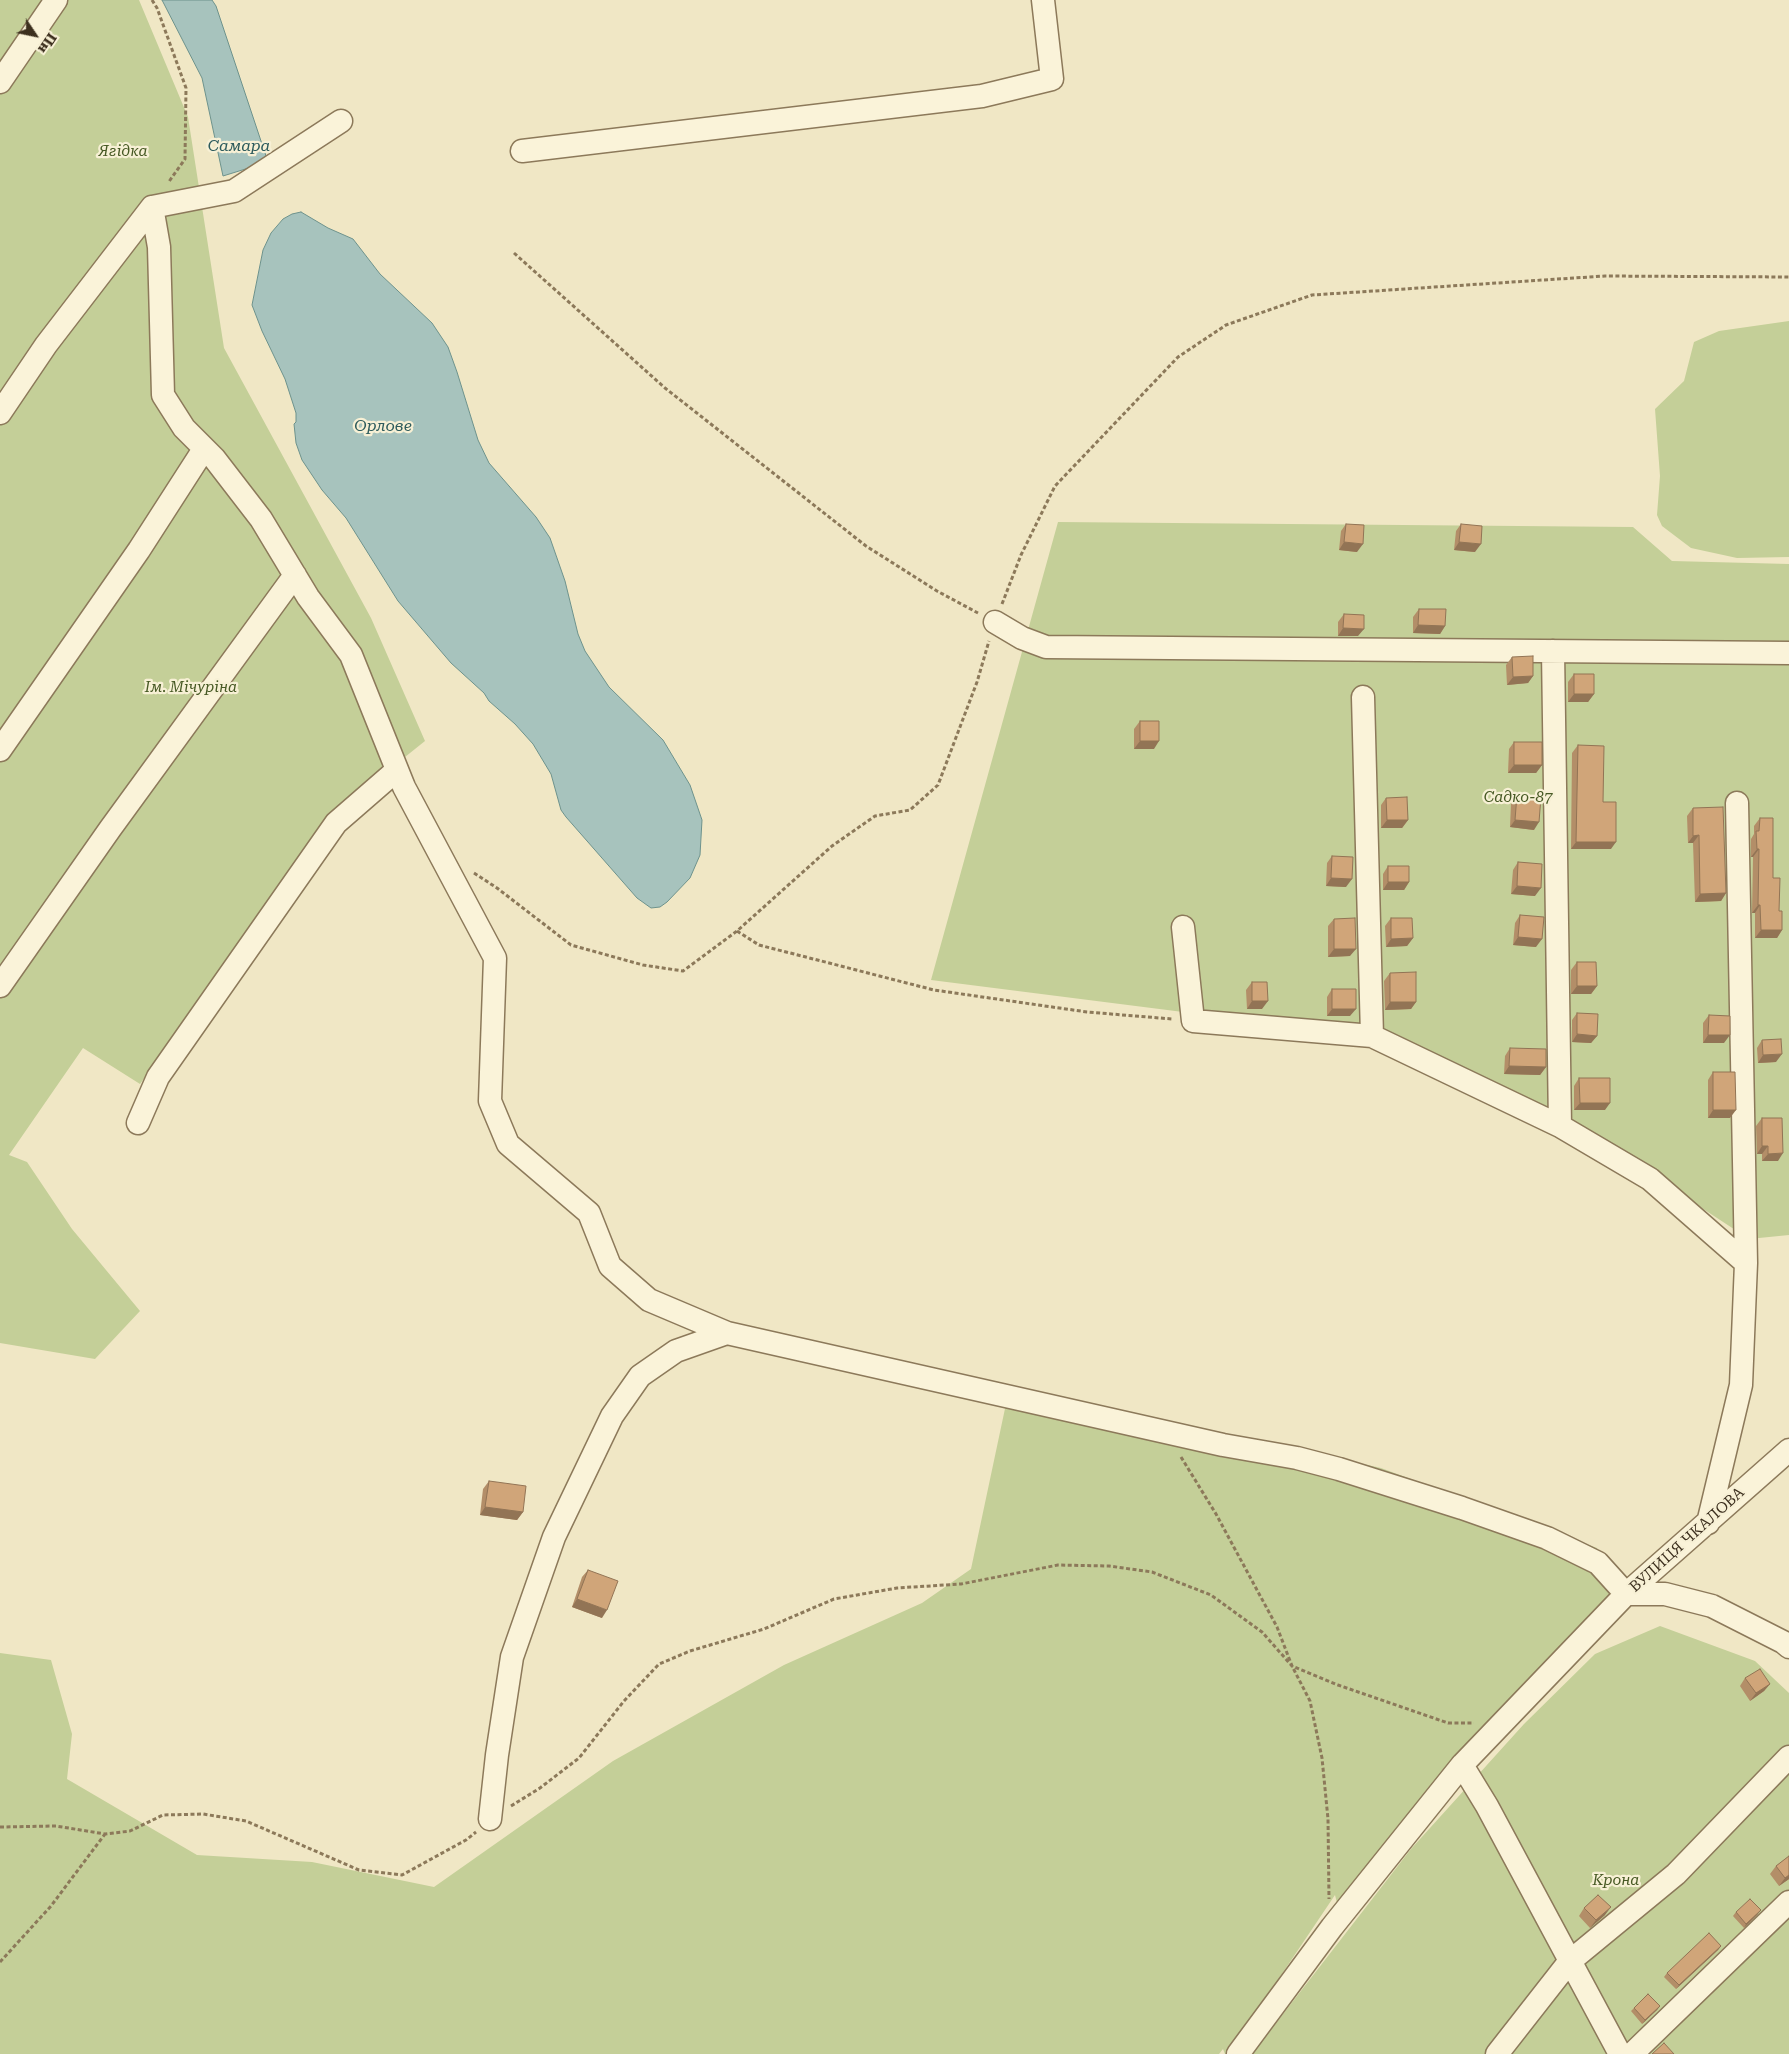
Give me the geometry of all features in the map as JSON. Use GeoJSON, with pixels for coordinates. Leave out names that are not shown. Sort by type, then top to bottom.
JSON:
{"type":"FeatureCollection","features":[{"type":"Feature","properties":{"kind":"street"},"geometry":{"type":"LineString","coordinates":[[1,79],[56,0]]}},
{"type":"Feature","properties":{"kind":"street"},"geometry":{"type":"LineString","coordinates":[[522,151],[982,96],[1052,79],[1043,0]]}},
{"type":"Feature","properties":{"kind":"street"},"geometry":{"type":"LineString","coordinates":[[0,413],[46,345],[152,207],[234,192],[341,121]]}},
{"type":"Feature","properties":{"kind":"street"},"geometry":{"type":"LineString","coordinates":[[152,207],[159,247],[163,395],[184,428],[214,458],[261,519],[308,597],[351,655],[404,787],[495,958],[490,1101],[508,1144],[590,1213],[610,1266],[649,1300],[727,1333],[1223,1445],[1297,1458],[1339,1469],[1462,1508],[1546,1538],[1598,1563],[1626,1594],[1462,1765],[1332,1927],[1238,2054]]}},
{"type":"Feature","properties":{"kind":"street"},"geometry":{"type":"LineString","coordinates":[[0,750],[139,550],[204,449]]}},
{"type":"Feature","properties":{"kind":"street"},"geometry":{"type":"LineString","coordinates":[[0,986],[110,829],[295,575]]}},
{"type":"Feature","properties":{"kind":"street"},"geometry":{"type":"LineString","coordinates":[[995,622],[1022,638],[1046,647],[1789,653]]}},
{"type":"Feature","properties":{"kind":"street"},"geometry":{"type":"LineString","coordinates":[[1553,651],[1560,1126]]}},
{"type":"Feature","properties":{"kind":"street"},"geometry":{"type":"LineString","coordinates":[[1363,697],[1372,1036]]}},
{"type":"Feature","properties":{"kind":"street"},"geometry":{"type":"LineString","coordinates":[[138,1122],[158,1077],[336,823],[397,770]]}},
{"type":"Feature","properties":{"kind":"street"},"geometry":{"type":"LineString","coordinates":[[1708,1523],[1741,1384],[1746,1263],[1737,803]]}},
{"type":"Feature","properties":{"kind":"street"},"geometry":{"type":"LineString","coordinates":[[1183,927],[1193,1021],[1372,1036],[1560,1126],[1650,1179],[1746,1263]]}},
{"type":"Feature","properties":{"kind":"street"},"geometry":{"type":"LineString","coordinates":[[490,1819],[497,1755],[512,1657],[554,1537],[612,1416],[640,1376],[676,1351],[727,1333]]}},
{"type":"Feature","properties":{"kind":"street","name":"ВУЛИЦЯ ЧКАЛОВА"},"geometry":{"type":"LineString","coordinates":[[1626,1594],[1789,1450]]}},
{"type":"Feature","properties":{"kind":"street","name":"ВУЛИЦЯ ЧКАЛОВА"},"geometry":{"type":"LineString","coordinates":[[1626,1594],[1665,1594],[1712,1606],[1783,1642],[1789,1647]]}},
{"type":"Feature","properties":{"kind":"street"},"geometry":{"type":"LineString","coordinates":[[1497,2054],[1569,1962],[1676,1874],[1789,1757]]}},
{"type":"Feature","properties":{"kind":"street"},"geometry":{"type":"LineString","coordinates":[[1462,1765],[1487,1806],[1620,2054]]}},
{"type":"Feature","properties":{"kind":"street"},"geometry":{"type":"LineString","coordinates":[[1632,2054],[1789,1902]]}},
{"type":"Feature","properties":{"kind":"path"},"geometry":{"type":"LineString","coordinates":[[152,0],[157,8],[186,88],[184,159],[152,207]]}},
{"type":"Feature","properties":{"kind":"path"},"geometry":{"type":"LineString","coordinates":[[514,253],[665,388],[866,546],[937,591],[995,622]]}},
{"type":"Feature","properties":{"kind":"path"},"geometry":{"type":"LineString","coordinates":[[467,868],[497,888],[571,945],[643,964],[682,971],[737,931],[832,846],[875,816],[910,810],[938,785],[977,682],[995,622],[1021,555],[1055,486],[1178,357],[1226,325],[1312,295],[1605,276],[1789,277]]}},
{"type":"Feature","properties":{"kind":"path"},"geometry":{"type":"LineString","coordinates":[[737,931],[760,945],[934,990],[1087,1012],[1193,1021]]}},
{"type":"Feature","properties":{"kind":"path"},"geometry":{"type":"LineString","coordinates":[[1179,1454],[1216,1514],[1277,1627],[1292,1666],[1310,1701],[1322,1758],[1328,1819],[1329,1903],[1332,1927]]}},
{"type":"Feature","properties":{"kind":"path"},"geometry":{"type":"LineString","coordinates":[[0,1828],[56,1826],[105,1834],[130,1831],[163,1815],[203,1814],[246,1821],[358,1870],[402,1875],[466,1840],[490,1819],[540,1788],[579,1758],[624,1701],[659,1664],[690,1651],[764,1629],[834,1600],[898,1588],[961,1584],[1058,1565],[1109,1566],[1152,1572],[1211,1595],[1262,1632],[1292,1666],[1338,1685],[1448,1722],[1502,1724]]}},
{"type":"Feature","properties":{"kind":"path"},"geometry":{"type":"LineString","coordinates":[[0,1962],[51,1906],[105,1834]]}},
{"type":"Feature","properties":{"kind":"green space","name":"Ім. Мічуріна"},"geometry":{"type":"Polygon","coordinates":[[[0,0],[139,0],[188,117],[224,348],[371,618],[425,741],[335,813],[140,1084],[83,1048],[9,1155],[27,1162],[72,1229],[140,1311],[95,1359],[0,1343],[0,0]]]}},
{"type":"Feature","properties":{"kind":"green space"},"geometry":{"type":"Polygon","coordinates":[[[1789,321],[1789,557],[1737,558],[1691,548],[1662,526],[1657,515],[1660,476],[1655,409],[1684,381],[1694,342],[1719,331],[1789,321]]]}},
{"type":"Feature","properties":{"kind":"green space","name":"Садко-87"},"geometry":{"type":"Polygon","coordinates":[[[1058,522],[1633,527],[1672,561],[1789,564],[1789,1235],[1749,1239],[1586,1132],[1379,1031],[1183,1012],[931,980],[1058,522]]]}},
{"type":"Feature","properties":{"kind":"green space"},"geometry":{"type":"Polygon","coordinates":[[[1010,1385],[1381,1468],[1597,1548],[1615,1595],[1339,1911],[1335,1895],[1228,2054],[1225,2054],[1223,2049],[1219,2054],[0,2054],[0,1653],[51,1660],[72,1734],[67,1779],[197,1855],[312,1862],[434,1887],[613,1761],[784,1665],[922,1603],[971,1569],[1010,1385]]]}},
{"type":"Feature","properties":{"kind":"green space","name":"Крона"},"geometry":{"type":"Polygon","coordinates":[[[1660,1626],[1755,1661],[1789,1693],[1789,2054],[1252,2054],[1411,1849],[1524,1724],[1595,1654],[1660,1626]]]}},
{"type":"Feature","properties":{"kind":"water","name":"Самара"},"geometry":{"type":"Polygon","coordinates":[[[162,0],[212,0],[216,6],[268,162],[223,176],[202,78],[162,0]]]}},
{"type":"Feature","properties":{"kind":"water","name":"Орлове"},"geometry":{"type":"Polygon","coordinates":[[[301,212],[328,228],[353,239],[380,274],[432,323],[448,347],[478,440],[489,463],[536,517],[550,538],[565,581],[578,634],[585,651],[609,687],[663,740],[690,785],[702,820],[700,855],[690,878],[660,907],[651,908],[637,898],[566,817],[561,810],[551,774],[533,744],[515,724],[489,701],[484,693],[451,663],[398,601],[346,518],[322,490],[302,460],[296,443],[294,424],[296,422],[296,413],[285,379],[252,305],[263,250],[271,233],[283,219],[301,212]]]}},
{"type":"Feature","properties":{"kind":"building"},"geometry":{"type":"Polygon","coordinates":[[[1346,524],[1364,525],[1363,544],[1344,542],[1346,524]]]}},
{"type":"Feature","properties":{"kind":"building"},"geometry":{"type":"Polygon","coordinates":[[[1461,524],[1482,526],[1481,544],[1459,542],[1461,524]]]}},
{"type":"Feature","properties":{"kind":"building"},"geometry":{"type":"Polygon","coordinates":[[[1419,609],[1446,609],[1445,626],[1418,625],[1419,609]]]}},
{"type":"Feature","properties":{"kind":"building"},"geometry":{"type":"Polygon","coordinates":[[[1344,614],[1364,615],[1364,629],[1343,628],[1344,614]]]}},
{"type":"Feature","properties":{"kind":"building"},"geometry":{"type":"Polygon","coordinates":[[[1533,656],[1533,676],[1513,677],[1512,657],[1533,656]]]}},
{"type":"Feature","properties":{"kind":"building"},"geometry":{"type":"Polygon","coordinates":[[[1574,674],[1594,674],[1594,694],[1574,694],[1574,674]]]}},
{"type":"Feature","properties":{"kind":"building"},"geometry":{"type":"Polygon","coordinates":[[[1140,721],[1159,721],[1159,741],[1140,741],[1140,721]]]}},
{"type":"Feature","properties":{"kind":"building"},"geometry":{"type":"Polygon","coordinates":[[[1514,742],[1542,742],[1542,765],[1514,765],[1514,742]]]}},
{"type":"Feature","properties":{"kind":"building"},"geometry":{"type":"Polygon","coordinates":[[[1578,745],[1604,746],[1603,802],[1616,802],[1616,842],[1576,842],[1578,745]]]}},
{"type":"Feature","properties":{"kind":"building"},"geometry":{"type":"Polygon","coordinates":[[[1517,795],[1541,797],[1539,822],[1515,820],[1517,795]]]}},
{"type":"Feature","properties":{"kind":"building"},"geometry":{"type":"Polygon","coordinates":[[[1407,797],[1408,820],[1387,820],[1386,798],[1407,797]]]}},
{"type":"Feature","properties":{"kind":"building"},"geometry":{"type":"Polygon","coordinates":[[[1723,807],[1726,893],[1700,894],[1699,835],[1693,836],[1693,808],[1723,807]]]}},
{"type":"Feature","properties":{"kind":"building"},"geometry":{"type":"Polygon","coordinates":[[[1760,818],[1773,818],[1773,878],[1780,878],[1779,911],[1782,911],[1782,930],[1761,930],[1760,905],[1758,905],[1759,849],[1757,849],[1756,831],[1759,831],[1760,818]]]}},
{"type":"Feature","properties":{"kind":"building"},"geometry":{"type":"Polygon","coordinates":[[[1332,856],[1353,857],[1352,879],[1331,878],[1332,856]]]}},
{"type":"Feature","properties":{"kind":"building"},"geometry":{"type":"Polygon","coordinates":[[[1518,862],[1542,864],[1541,888],[1517,886],[1518,862]]]}},
{"type":"Feature","properties":{"kind":"building"},"geometry":{"type":"Polygon","coordinates":[[[1388,866],[1409,866],[1409,882],[1388,882],[1388,866]]]}},
{"type":"Feature","properties":{"kind":"building"},"geometry":{"type":"Polygon","coordinates":[[[1520,915],[1544,917],[1542,939],[1518,937],[1520,915]]]}},
{"type":"Feature","properties":{"kind":"building"},"geometry":{"type":"Polygon","coordinates":[[[1355,918],[1356,949],[1334,949],[1334,919],[1355,918]]]}},
{"type":"Feature","properties":{"kind":"building"},"geometry":{"type":"Polygon","coordinates":[[[1391,918],[1412,918],[1413,938],[1391,939],[1391,918]]]}},
{"type":"Feature","properties":{"kind":"building"},"geometry":{"type":"Polygon","coordinates":[[[1577,962],[1596,962],[1597,986],[1577,986],[1577,962]]]}},
{"type":"Feature","properties":{"kind":"building"},"geometry":{"type":"Polygon","coordinates":[[[1416,972],[1416,1002],[1390,1002],[1390,973],[1416,972]]]}},
{"type":"Feature","properties":{"kind":"building"},"geometry":{"type":"Polygon","coordinates":[[[1252,982],[1267,982],[1268,1001],[1252,1001],[1252,982]]]}},
{"type":"Feature","properties":{"kind":"building"},"geometry":{"type":"Polygon","coordinates":[[[1332,989],[1356,989],[1356,1009],[1332,1009],[1332,989]]]}},
{"type":"Feature","properties":{"kind":"building"},"geometry":{"type":"Polygon","coordinates":[[[1577,1013],[1598,1014],[1597,1036],[1577,1034],[1577,1013]]]}},
{"type":"Feature","properties":{"kind":"building"},"geometry":{"type":"Polygon","coordinates":[[[1709,1015],[1730,1016],[1730,1035],[1708,1035],[1709,1015]]]}},
{"type":"Feature","properties":{"kind":"building"},"geometry":{"type":"Polygon","coordinates":[[[1781,1039],[1782,1054],[1763,1055],[1762,1040],[1781,1039]]]}},
{"type":"Feature","properties":{"kind":"building"},"geometry":{"type":"Polygon","coordinates":[[[1510,1048],[1546,1049],[1546,1067],[1509,1066],[1510,1048]]]}},
{"type":"Feature","properties":{"kind":"building"},"geometry":{"type":"Polygon","coordinates":[[[1713,1072],[1735,1072],[1736,1110],[1713,1110],[1713,1072]]]}},
{"type":"Feature","properties":{"kind":"building"},"geometry":{"type":"Polygon","coordinates":[[[1579,1078],[1610,1078],[1610,1103],[1580,1103],[1579,1078]]]}},
{"type":"Feature","properties":{"kind":"building"},"geometry":{"type":"Polygon","coordinates":[[[1762,1118],[1782,1118],[1783,1153],[1768,1154],[1768,1146],[1762,1146],[1762,1118]]]}},
{"type":"Feature","properties":{"kind":"building"},"geometry":{"type":"Polygon","coordinates":[[[489,1481],[526,1486],[523,1512],[485,1507],[489,1481]]]}},
{"type":"Feature","properties":{"kind":"building"},"geometry":{"type":"Polygon","coordinates":[[[588,1570],[618,1581],[607,1610],[577,1599],[588,1570]]]}},
{"type":"Feature","properties":{"kind":"building"},"geometry":{"type":"Polygon","coordinates":[[[1760,1669],[1770,1684],[1756,1693],[1745,1678],[1760,1669]]]}},
{"type":"Feature","properties":{"kind":"building"},"geometry":{"type":"Polygon","coordinates":[[[1789,1856],[1789,1875],[1785,1878],[1776,1866],[1789,1856]]]}},
{"type":"Feature","properties":{"kind":"building"},"geometry":{"type":"Polygon","coordinates":[[[1598,1895],[1611,1907],[1596,1920],[1584,1908],[1598,1895]]]}},
{"type":"Feature","properties":{"kind":"building"},"geometry":{"type":"Polygon","coordinates":[[[1750,1899],[1761,1910],[1746,1924],[1736,1912],[1750,1899]]]}},
{"type":"Feature","properties":{"kind":"building"},"geometry":{"type":"Polygon","coordinates":[[[1709,1933],[1721,1946],[1679,1985],[1667,1973],[1709,1933]]]}},
{"type":"Feature","properties":{"kind":"building"},"geometry":{"type":"Polygon","coordinates":[[[1648,1994],[1660,2006],[1645,2020],[1634,2008],[1648,1994]]]}},
{"type":"Feature","properties":{"kind":"building"},"geometry":{"type":"Polygon","coordinates":[[[1664,2043],[1674,2054],[1652,2054],[1664,2043]]]}},
{"type":"Feature","properties":{"kind":"park label","name":"Ягідка"},"geometry":{"type":"Point","coordinates":[123,152]}}]}
